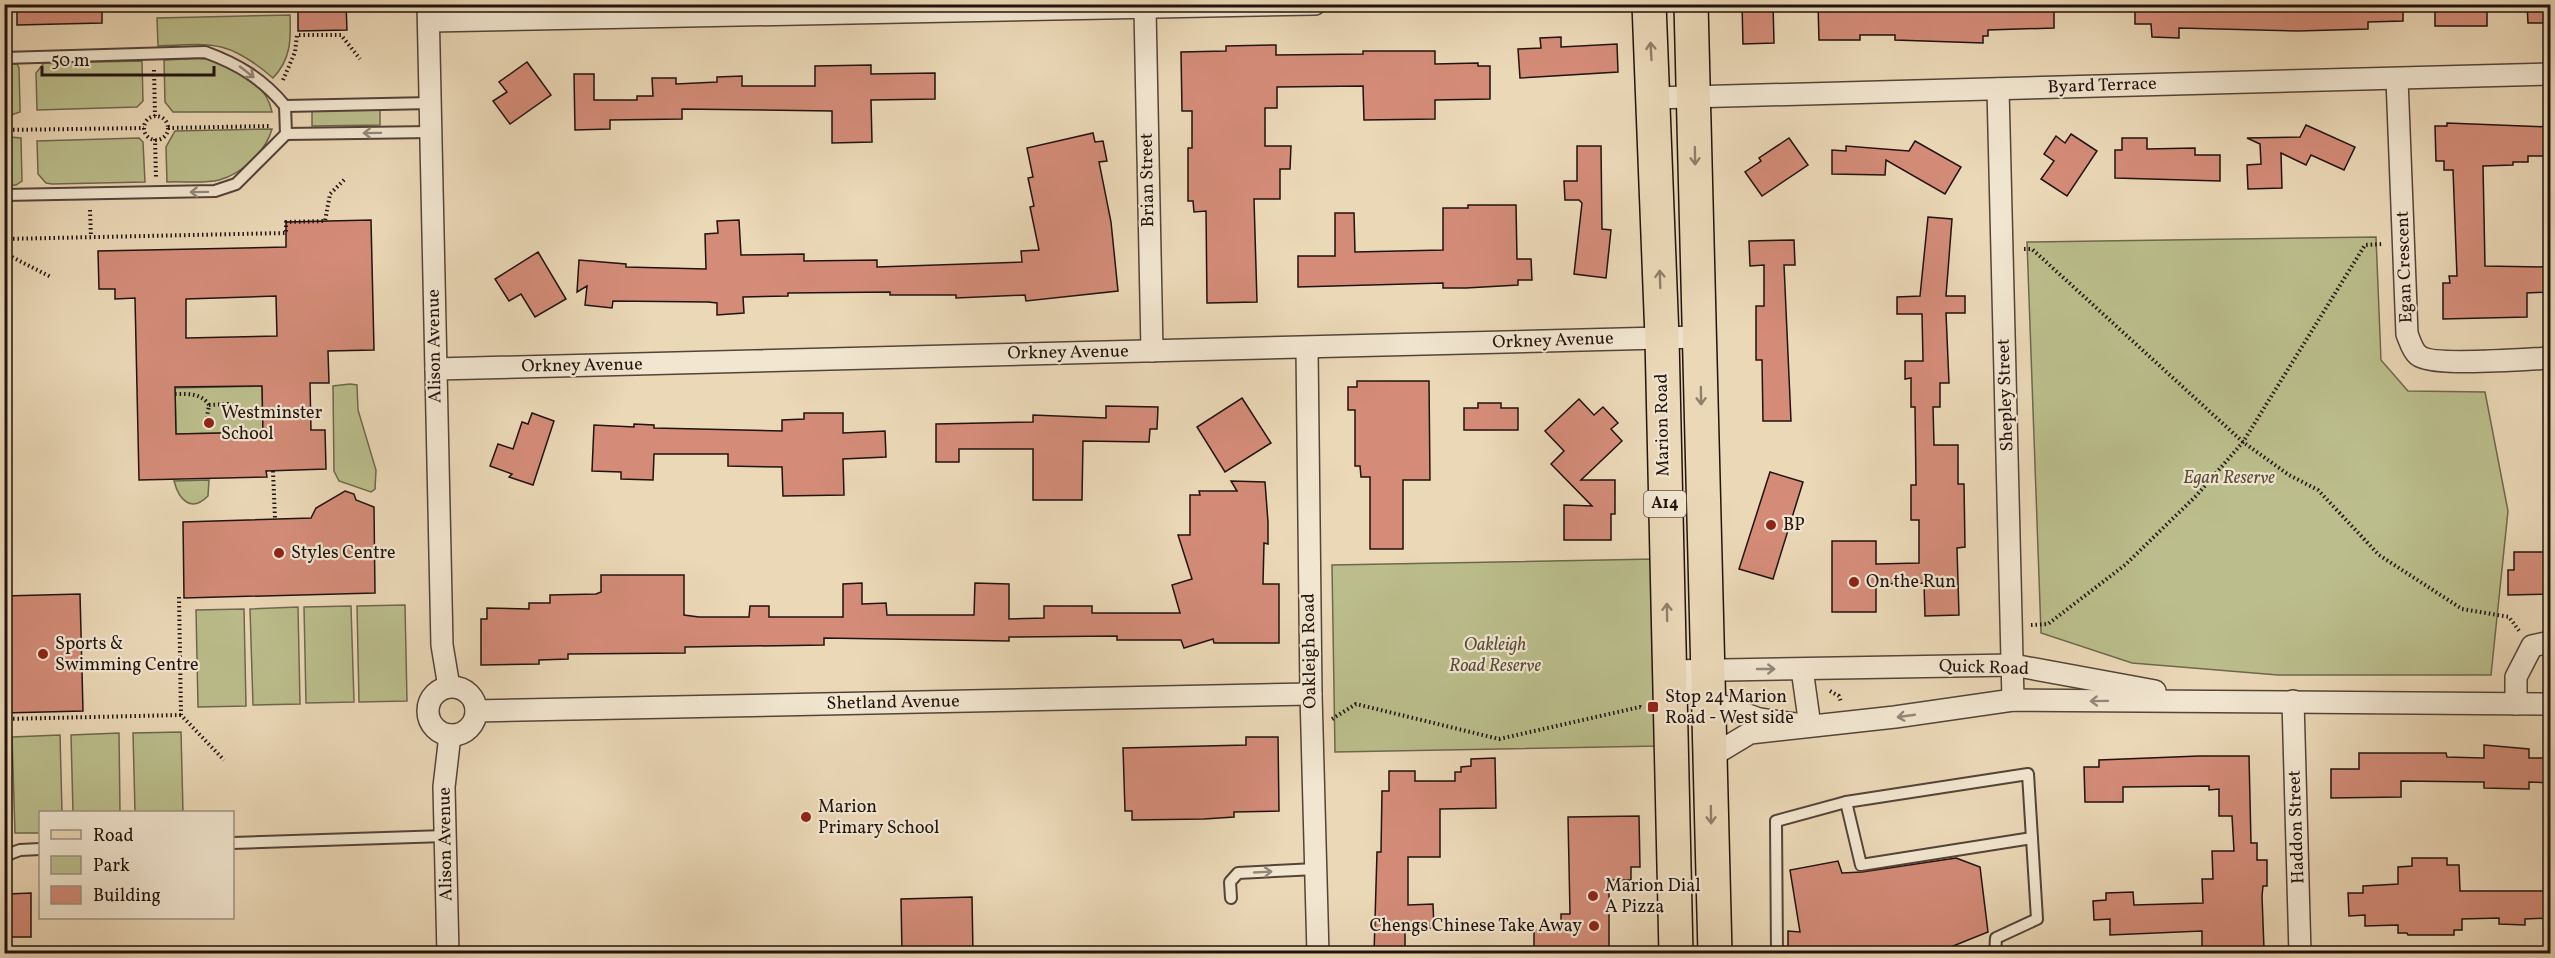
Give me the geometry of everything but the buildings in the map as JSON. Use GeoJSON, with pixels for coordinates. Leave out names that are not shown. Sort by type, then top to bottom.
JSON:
{"type":"FeatureCollection","features":[{"type":"Feature","properties":{"kind":"main road","name":"Marion Road"},"geometry":{"type":"LineString","coordinates":[[1649,4],[1662,338],[1676,954]]}},
{"type":"Feature","properties":{"kind":"main road","name":"A14"},"geometry":{"type":"LineString","coordinates":[[1691,4],[1715,954]]}},
{"type":"Feature","properties":{"kind":"street"},"geometry":{"type":"LineString","coordinates":[[429,13],[1145,9],[1315,4]]}},
{"type":"Feature","properties":{"kind":"street","name":"Brian Street"},"geometry":{"type":"LineString","coordinates":[[1145,9],[1152,351]]}},
{"type":"Feature","properties":{"kind":"street","name":"Alison Avenue"},"geometry":{"type":"LineString","coordinates":[[429,13],[442,645],[449,687]]}},
{"type":"Feature","properties":{"kind":"street","name":"Byard Terrace"},"geometry":{"type":"LineString","coordinates":[[1653,98],[2550,75]]}},
{"type":"Feature","properties":{"kind":"street","name":"Egan Crescent"},"geometry":{"type":"LineString","coordinates":[[2397,79],[2407,334],[2416,354],[2436,362],[2550,358]]}},
{"type":"Feature","properties":{"kind":"street","name":"Shepley Street"},"geometry":{"type":"LineString","coordinates":[[1998,89],[2013,700]]}},
{"type":"Feature","properties":{"kind":"street","name":"Orkney Avenue"},"geometry":{"type":"LineString","coordinates":[[436,369],[1699,337]]}},
{"type":"Feature","properties":{"kind":"street","name":"Oakleigh Road"},"geometry":{"type":"LineString","coordinates":[[1307,348],[1311,694],[1318,954]]}},
{"type":"Feature","properties":{"kind":"street"},"geometry":{"type":"LineString","coordinates":[[2516,704],[2516,677],[2541,644]]}},
{"type":"Feature","properties":{"kind":"street","name":"Quick Road"},"geometry":{"type":"LineString","coordinates":[[1668,671],[2013,665],[2200,699]]}},
{"type":"Feature","properties":{"kind":"street"},"geometry":{"type":"LineString","coordinates":[[1802,669],[1810,726]]}},
{"type":"Feature","properties":{"kind":"street","name":"Quick Road"},"geometry":{"type":"LineString","coordinates":[[1668,671],[1708,702],[1759,719],[1810,726]]}},
{"type":"Feature","properties":{"kind":"street"},"geometry":{"type":"LineString","coordinates":[[449,687],[467,692],[474,700],[476,711],[471,726],[466,731],[450,735],[437,731],[428,714],[430,699],[436,692],[449,687]]}},
{"type":"Feature","properties":{"kind":"street","name":"Shetland Avenue"},"geometry":{"type":"LineString","coordinates":[[476,711],[1311,694]]}},
{"type":"Feature","properties":{"kind":"street","name":"Quick Road"},"geometry":{"type":"LineString","coordinates":[[1710,757],[1750,733],[2013,700],[2200,699],[2550,704]]}},
{"type":"Feature","properties":{"kind":"street","name":"Haddon Street"},"geometry":{"type":"LineString","coordinates":[[2294,701],[2300,954]]}},
{"type":"Feature","properties":{"kind":"street","name":"Alison Avenue"},"geometry":{"type":"LineString","coordinates":[[448,954],[444,787],[450,735]]}},
{"type":"Feature","properties":{"kind":"lane"},"geometry":{"type":"LineString","coordinates":[[4,58],[205,52],[236,63],[275,94],[285,106],[286,130],[236,184],[215,191],[4,195]]}},
{"type":"Feature","properties":{"kind":"lane"},"geometry":{"type":"LineString","coordinates":[[285,106],[431,103]]}},
{"type":"Feature","properties":{"kind":"lane"},"geometry":{"type":"LineString","coordinates":[[286,130],[431,132]]}},
{"type":"Feature","properties":{"kind":"lane"},"geometry":{"type":"LineString","coordinates":[[1778,954],[1776,821],[1846,802],[2028,774],[2037,919],[1996,938],[1995,954]]}},
{"type":"Feature","properties":{"kind":"lane"},"geometry":{"type":"LineString","coordinates":[[1846,802],[1861,865],[2032,838]]}},
{"type":"Feature","properties":{"kind":"lane"},"geometry":{"type":"LineString","coordinates":[[234,843],[445,836]]}},
{"type":"Feature","properties":{"kind":"lane"},"geometry":{"type":"LineString","coordinates":[[4,856],[20,850],[39,849]]}},
{"type":"Feature","properties":{"kind":"lane"},"geometry":{"type":"LineString","coordinates":[[1231,898],[1230,882],[1238,873],[1316,869]]}},
{"type":"Feature","properties":{"kind":"path"},"geometry":{"type":"LineString","coordinates":[[275,94],[287,73],[295,52],[297,35],[341,35],[360,59]]}},
{"type":"Feature","properties":{"kind":"path"},"geometry":{"type":"LineString","coordinates":[[153,54],[155,116]]}},
{"type":"Feature","properties":{"kind":"path"},"geometry":{"type":"LineString","coordinates":[[155,116],[166,121],[168,128],[163,137],[155,139],[148,136],[144,128],[148,119],[155,116]]}},
{"type":"Feature","properties":{"kind":"path"},"geometry":{"type":"LineString","coordinates":[[4,130],[144,128]]}},
{"type":"Feature","properties":{"kind":"path"},"geometry":{"type":"LineString","coordinates":[[168,128],[286,130]]}},
{"type":"Feature","properties":{"kind":"path"},"geometry":{"type":"LineString","coordinates":[[155,139],[157,192]]}},
{"type":"Feature","properties":{"kind":"path"},"geometry":{"type":"LineString","coordinates":[[4,239],[286,233],[286,222],[325,221],[330,194],[345,179]]}},
{"type":"Feature","properties":{"kind":"path"},"geometry":{"type":"LineString","coordinates":[[90,194],[91,237]]}},
{"type":"Feature","properties":{"kind":"path"},"geometry":{"type":"LineString","coordinates":[[2012,626],[2048,624],[2125,566],[2196,496],[2243,442],[2365,244],[2403,244]]}},
{"type":"Feature","properties":{"kind":"path"},"geometry":{"type":"LineString","coordinates":[[2002,249],[2032,249],[2243,442],[2289,475],[2319,490],[2379,555],[2462,609],[2509,617],[2541,644]]}},
{"type":"Feature","properties":{"kind":"path"},"geometry":{"type":"LineString","coordinates":[[4,253],[51,277]]}},
{"type":"Feature","properties":{"kind":"path"},"geometry":{"type":"LineString","coordinates":[[175,394],[198,395],[209,405],[234,406],[263,417]]}},
{"type":"Feature","properties":{"kind":"path"},"geometry":{"type":"LineString","coordinates":[[207,417],[209,405]]}},
{"type":"Feature","properties":{"kind":"path"},"geometry":{"type":"LineString","coordinates":[[273,471],[274,519]]}},
{"type":"Feature","properties":{"kind":"path"},"geometry":{"type":"LineString","coordinates":[[178,597],[181,715],[224,760]]}},
{"type":"Feature","properties":{"kind":"path"},"geometry":{"type":"LineString","coordinates":[[1312,732],[1356,704],[1499,739],[1640,708],[1670,725]]}},
{"type":"Feature","properties":{"kind":"path"},"geometry":{"type":"LineString","coordinates":[[4,719],[181,715]]}},
{"type":"Feature","properties":{"kind":"green space"},"geometry":{"type":"Polygon","coordinates":[[[290,15],[289,49],[283,64],[273,78],[232,50],[193,44],[158,46],[157,18],[290,15]]]}},
{"type":"Feature","properties":{"kind":"green space"},"geometry":{"type":"Polygon","coordinates":[[[210,59],[234,67],[251,79],[265,94],[272,112],[173,112],[165,102],[164,60],[210,59]]]}},
{"type":"Feature","properties":{"kind":"green space"},"geometry":{"type":"Polygon","coordinates":[[[142,61],[143,101],[137,107],[37,110],[36,73],[44,63],[142,61]]]}},
{"type":"Feature","properties":{"kind":"green space"},"geometry":{"type":"Polygon","coordinates":[[[5,64],[17,64],[19,68],[20,112],[5,117],[5,64]]]}},
{"type":"Feature","properties":{"kind":"green space"},"geometry":{"type":"Polygon","coordinates":[[[380,108],[380,125],[312,126],[312,110],[380,108]]]}},
{"type":"Feature","properties":{"kind":"green space"},"geometry":{"type":"Polygon","coordinates":[[[272,129],[259,153],[236,173],[219,180],[206,182],[167,182],[166,147],[175,131],[272,129]]]}},
{"type":"Feature","properties":{"kind":"green space"},"geometry":{"type":"Polygon","coordinates":[[[5,133],[10,137],[21,138],[22,181],[16,185],[5,186],[5,133]]]}},
{"type":"Feature","properties":{"kind":"green space"},"geometry":{"type":"Polygon","coordinates":[[[139,138],[143,142],[145,182],[52,184],[46,183],[38,174],[37,141],[139,138]]]}},
{"type":"Feature","properties":{"kind":"green space","name":"Egan Reserve"},"geometry":{"type":"Polygon","coordinates":[[[2376,237],[2381,360],[2408,391],[2485,392],[2508,511],[2491,675],[2278,675],[2132,663],[2041,633],[2027,242],[2376,237]]]}},
{"type":"Feature","properties":{"kind":"green space"},"geometry":{"type":"Polygon","coordinates":[[[357,385],[358,410],[376,470],[375,489],[371,492],[339,481],[334,471],[333,386],[357,385]]]}},
{"type":"Feature","properties":{"kind":"green space"},"geometry":{"type":"Polygon","coordinates":[[[262,386],[263,432],[176,434],[175,388],[262,386]]]}},
{"type":"Feature","properties":{"kind":"green space"},"geometry":{"type":"Polygon","coordinates":[[[209,480],[208,496],[196,504],[182,499],[174,481],[209,480]]]}},
{"type":"Feature","properties":{"kind":"green space","name":"Oakleigh Road Reserve"},"geometry":{"type":"Polygon","coordinates":[[[1655,559],[1658,746],[1335,752],[1332,565],[1655,559]]]}},
{"type":"Feature","properties":{"kind":"green space"},"geometry":{"type":"Polygon","coordinates":[[[405,605],[407,701],[359,702],[357,606],[405,605]]]}},
{"type":"Feature","properties":{"kind":"green space"},"geometry":{"type":"Polygon","coordinates":[[[351,606],[354,702],[306,703],[304,607],[351,606]]]}},
{"type":"Feature","properties":{"kind":"green space"},"geometry":{"type":"Polygon","coordinates":[[[298,607],[300,704],[253,705],[250,609],[298,607]]]}},
{"type":"Feature","properties":{"kind":"green space"},"geometry":{"type":"Polygon","coordinates":[[[244,609],[246,706],[198,707],[196,610],[244,609]]]}},
{"type":"Feature","properties":{"kind":"green space"},"geometry":{"type":"Polygon","coordinates":[[[181,732],[183,811],[135,811],[133,733],[181,732]]]}},
{"type":"Feature","properties":{"kind":"green space"},"geometry":{"type":"Polygon","coordinates":[[[119,733],[120,811],[73,811],[71,735],[119,733]]]}},
{"type":"Feature","properties":{"kind":"green space"},"geometry":{"type":"Polygon","coordinates":[[[60,735],[62,811],[39,811],[39,833],[15,833],[12,737],[60,735]]]}},
{"type":"Feature","properties":{"kind":"place","name":"Westminster School"},"geometry":{"type":"Point","coordinates":[209,423]}},
{"type":"Feature","properties":{"kind":"place","name":"BP"},"geometry":{"type":"Point","coordinates":[1771,525]}},
{"type":"Feature","properties":{"kind":"place","name":"Styles Centre"},"geometry":{"type":"Point","coordinates":[279,553]}},
{"type":"Feature","properties":{"kind":"place","name":"On the Run"},"geometry":{"type":"Point","coordinates":[1854,582]}},
{"type":"Feature","properties":{"kind":"place","name":"Sports & Swimming Centre"},"geometry":{"type":"Point","coordinates":[43,654]}},
{"type":"Feature","properties":{"kind":"place","name":"Stop 24 Marion Road - West side"},"geometry":{"type":"Point","coordinates":[1653,707]}},
{"type":"Feature","properties":{"kind":"place","name":"Marion Primary School"},"geometry":{"type":"Point","coordinates":[806,817]}},
{"type":"Feature","properties":{"kind":"place","name":"Marion Dial A Pizza"},"geometry":{"type":"Point","coordinates":[1593,896]}},
{"type":"Feature","properties":{"kind":"place","name":"Chengs Chinese Take Away"},"geometry":{"type":"Point","coordinates":[1594,926]}}]}
